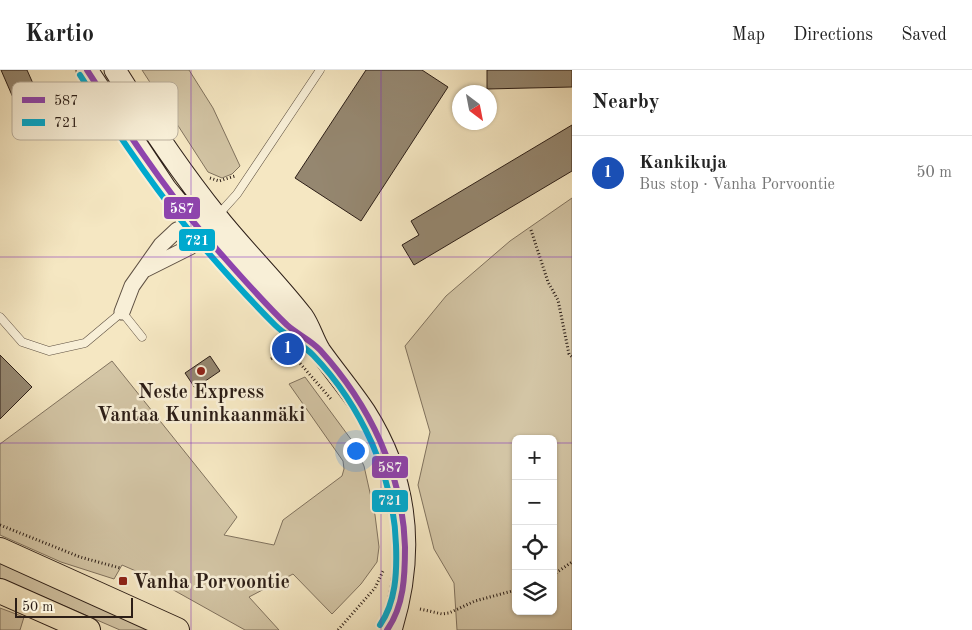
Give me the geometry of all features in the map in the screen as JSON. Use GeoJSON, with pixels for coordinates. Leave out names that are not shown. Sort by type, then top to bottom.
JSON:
{"type":"FeatureCollection","features":[{"type":"Feature","properties":{"kind":"main road"},"geometry":{"type":"LineString","coordinates":[[87,70],[95,82]]}},
{"type":"Feature","properties":{"kind":"main road"},"geometry":{"type":"LineString","coordinates":[[115,70],[123,82]]}},
{"type":"Feature","properties":{"kind":"main road"},"geometry":{"type":"LineString","coordinates":[[133,140],[166,189],[199,228],[294,332],[319,349]]}},
{"type":"Feature","properties":{"kind":"main road"},"geometry":{"type":"LineString","coordinates":[[163,140],[216,216],[304,319],[319,349],[365,413],[387,452],[402,501],[405,548],[401,599],[390,627]]}},
{"type":"Feature","properties":{"kind":"main road"},"geometry":{"type":"LineString","coordinates":[[0,550],[176,630]]}},
{"type":"Feature","properties":{"kind":"main road"},"geometry":{"type":"LineString","coordinates":[[0,591],[88,630]]}},
{"type":"Feature","properties":{"kind":"street"},"geometry":{"type":"LineString","coordinates":[[146,269],[190,247],[199,228],[216,216]]}},
{"type":"Feature","properties":{"kind":"street"},"geometry":{"type":"LineString","coordinates":[[122,312],[132,286],[146,269],[151,256],[161,245],[177,230],[199,228]]}},
{"type":"Feature","properties":{"kind":"lane"},"geometry":{"type":"LineString","coordinates":[[216,216],[237,194],[320,70]]}},
{"type":"Feature","properties":{"kind":"lane"},"geometry":{"type":"LineString","coordinates":[[0,316],[22,342],[50,351],[85,342],[122,312],[142,337]]}},
{"type":"Feature","properties":{"kind":"path"},"geometry":{"type":"LineString","coordinates":[[207,176],[219,181],[226,180],[238,173]]}},
{"type":"Feature","properties":{"kind":"path"},"geometry":{"type":"LineString","coordinates":[[531,230],[548,282],[558,300],[569,354],[572,357]]}},
{"type":"Feature","properties":{"kind":"path"},"geometry":{"type":"LineString","coordinates":[[282,342],[338,406]]}},
{"type":"Feature","properties":{"kind":"path"},"geometry":{"type":"LineString","coordinates":[[271,359],[288,349]]}},
{"type":"Feature","properties":{"kind":"path"},"geometry":{"type":"LineString","coordinates":[[0,524],[66,551],[120,568]]}},
{"type":"Feature","properties":{"kind":"path"},"geometry":{"type":"LineString","coordinates":[[557,572],[572,562]]}},
{"type":"Feature","properties":{"kind":"path"},"geometry":{"type":"LineString","coordinates":[[338,630],[374,588],[381,577],[385,564]]}},
{"type":"Feature","properties":{"kind":"path"},"geometry":{"type":"LineString","coordinates":[[420,609],[442,614],[449,613],[475,601],[512,591]]}},
{"type":"Feature","properties":{"kind":"shaded area"},"geometry":{"type":"Polygon","coordinates":[[[142,70],[189,70],[213,108],[240,166],[232,174],[222,178],[208,172],[178,126],[178,82],[150,82],[142,70]]]}},
{"type":"Feature","properties":{"kind":"shaded area"},"geometry":{"type":"Polygon","coordinates":[[[572,198],[572,630],[457,630],[454,583],[434,549],[418,485],[430,432],[405,346],[446,296],[510,241],[572,198]]]}},
{"type":"Feature","properties":{"kind":"shaded area"},"geometry":{"type":"Polygon","coordinates":[[[112,361],[237,517],[224,535],[274,545],[283,520],[342,476],[344,469],[343,461],[289,384],[305,377],[353,442],[364,466],[375,515],[379,547],[377,562],[361,584],[332,614],[293,574],[249,597],[279,630],[245,630],[152,578],[122,565],[114,579],[61,562],[0,535],[0,444],[112,361]]]}},
{"type":"Feature","properties":{"kind":"shaded area"},"geometry":{"type":"Polygon","coordinates":[[[0,561],[152,630],[120,630],[0,578],[0,561]]]}},
{"type":"Feature","properties":{"kind":"shaded area"},"geometry":{"type":"Polygon","coordinates":[[[0,608],[24,617],[20,630],[0,630],[0,608]]]}},
{"type":"Feature","properties":{"kind":"building"},"geometry":{"type":"Polygon","coordinates":[[[1,70],[27,70],[32,82],[12,82],[12,95],[1,70]]]}},
{"type":"Feature","properties":{"kind":"building"},"geometry":{"type":"Polygon","coordinates":[[[366,70],[422,70],[448,87],[361,221],[295,178],[366,70]]]}},
{"type":"Feature","properties":{"kind":"building"},"geometry":{"type":"Polygon","coordinates":[[[487,70],[572,70],[572,87],[497,89],[497,85],[487,85],[487,70]]]}},
{"type":"Feature","properties":{"kind":"building"},"geometry":{"type":"Polygon","coordinates":[[[572,125],[572,171],[414,265],[402,245],[419,235],[411,221],[572,125]]]}},
{"type":"Feature","properties":{"kind":"building"},"geometry":{"type":"Polygon","coordinates":[[[0,355],[32,387],[0,419],[0,355]]]}},
{"type":"Feature","properties":{"kind":"building"},"geometry":{"type":"Polygon","coordinates":[[[210,356],[220,371],[195,388],[185,373],[210,356]]]}},
{"type":"Feature","properties":{"kind":"transit line","name":"587"},"geometry":{"type":"LineString","coordinates":[[87,70],[95,82]]}},
{"type":"Feature","properties":{"kind":"transit line","name":"721"},"geometry":{"type":"LineString","coordinates":[[80,75],[84,82]]}},
{"type":"Feature","properties":{"kind":"transit line","name":"721"},"geometry":{"type":"LineString","coordinates":[[122,140],[166,201],[198,241],[279,329],[313,355],[346,396],[360,419],[382,468],[394,519],[396,576],[389,607],[380,625]]}},
{"type":"Feature","properties":{"kind":"transit line","name":"587"},"geometry":{"type":"LineString","coordinates":[[133,140],[173,196],[205,236],[276,314],[320,350],[354,393],[368,417],[390,466],[403,520],[405,569],[402,590],[397,611],[387,630]]}},
{"type":"Feature","properties":{"kind":"place","name":"Kankikuja"},"geometry":{"type":"Point","coordinates":[288,349]}},
{"type":"Feature","properties":{"kind":"place","name":"Neste Express Vantaa Kuninkaanmäki"},"geometry":{"type":"Point","coordinates":[201,371]}},
{"type":"Feature","properties":{"kind":"place","name":"Vanha Porvoontie"},"geometry":{"type":"Point","coordinates":[123,581]}}]}
